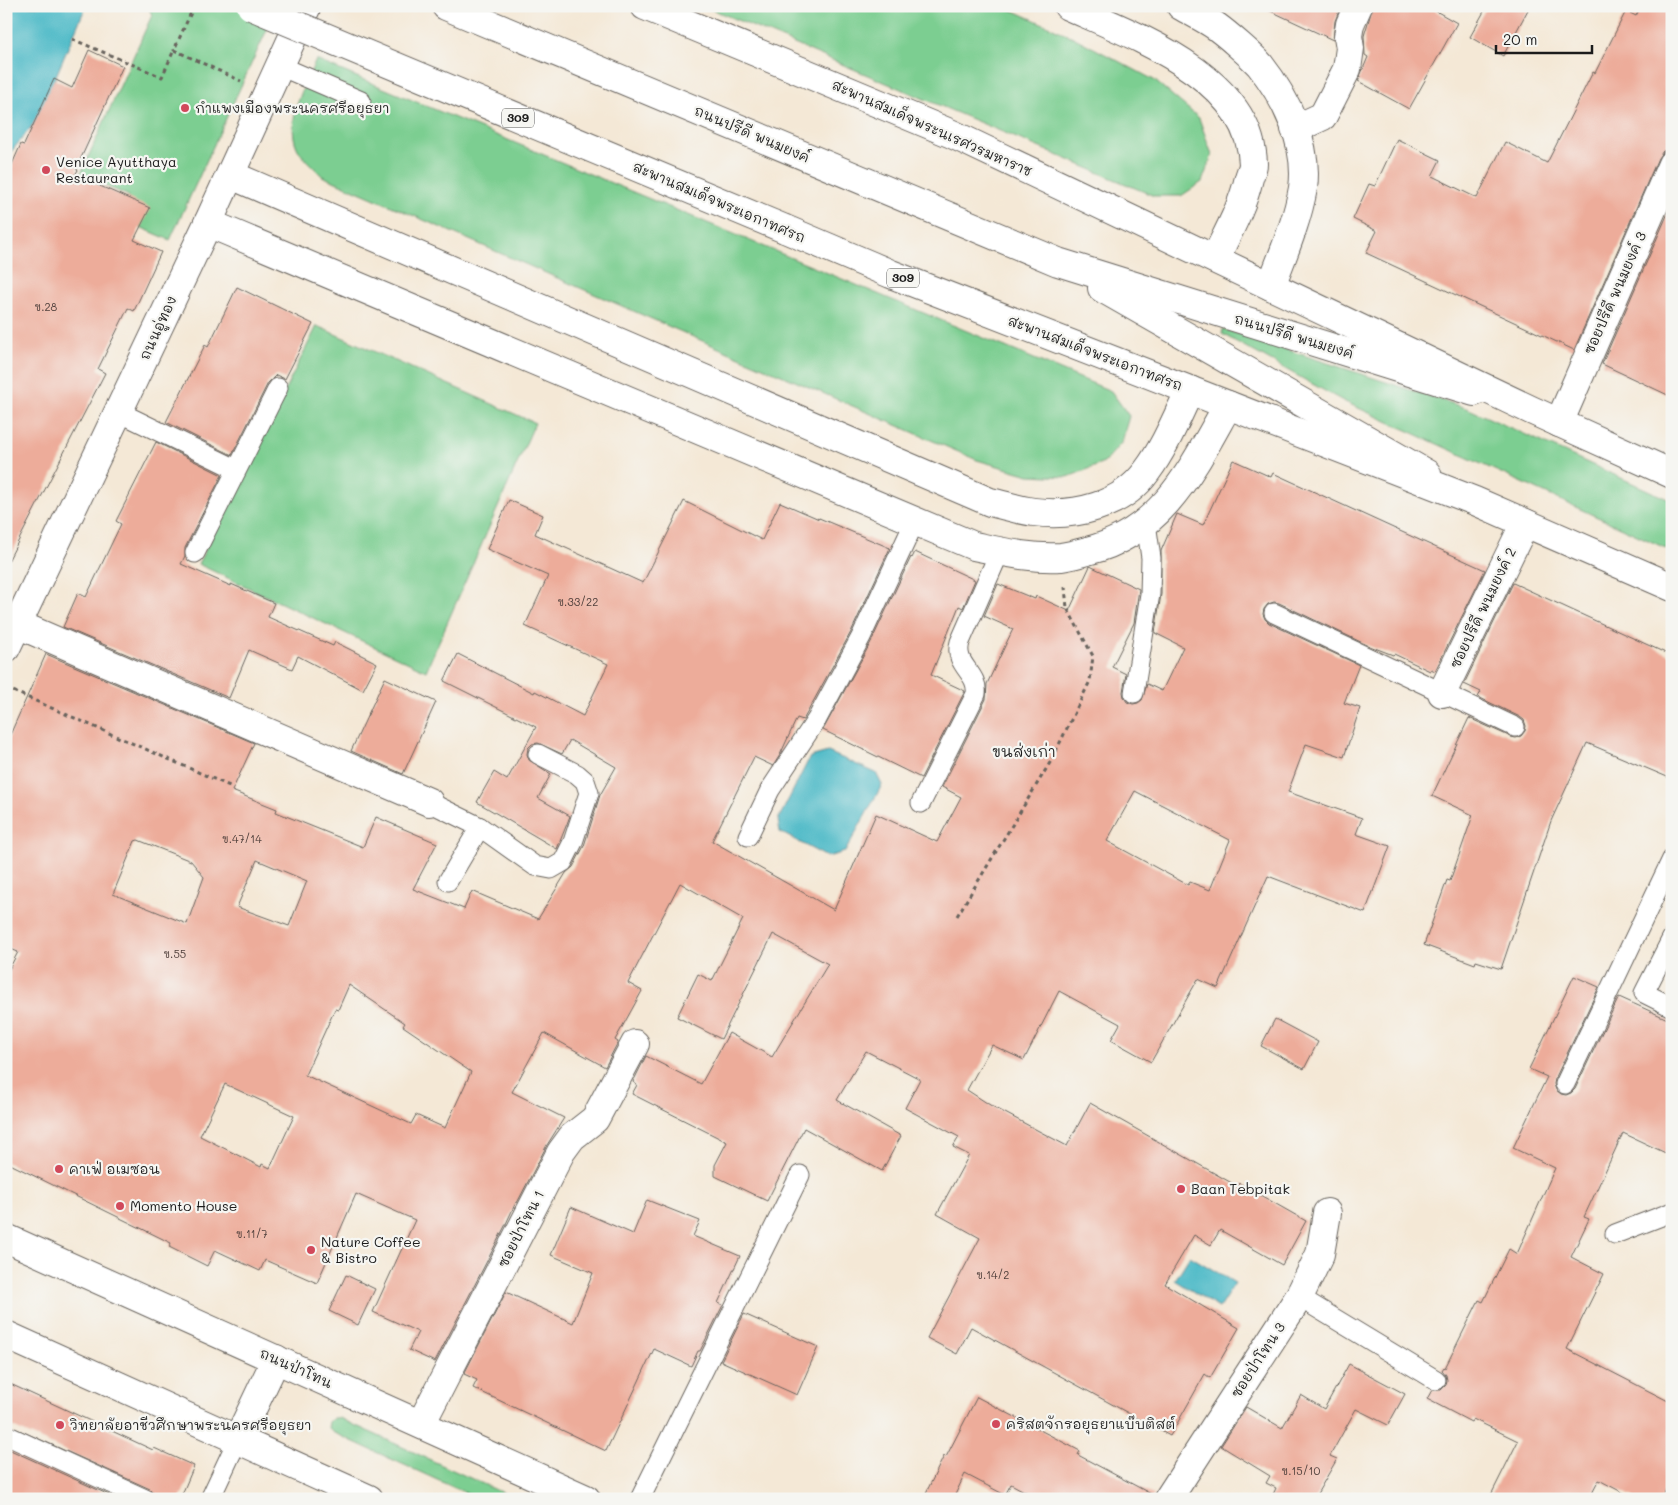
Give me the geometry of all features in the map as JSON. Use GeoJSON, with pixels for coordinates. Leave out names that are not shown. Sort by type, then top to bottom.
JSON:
{"type":"FeatureCollection","features":[{"type":"Feature","properties":{"kind":"main road","name":"สะพานสมเด็จพระเอกาทศรถ"},"geometry":{"type":"LineString","coordinates":[[251,6],[900,277],[1190,390]]}},
{"type":"Feature","properties":{"kind":"main road","name":"ถนนอู่ทอง"},"geometry":{"type":"LineString","coordinates":[[12,636],[231,175],[306,6]]}},
{"type":"Feature","properties":{"kind":"main road","name":"ถนนปรีดี พนมยงค์"},"geometry":{"type":"LineString","coordinates":[[446,6],[1058,262],[1531,410]]}},
{"type":"Feature","properties":{"kind":"main road","name":"สะพานสมเด็จพระนเรศวรมหาราช"},"geometry":{"type":"LineString","coordinates":[[645,6],[952,134],[1215,259]]}},
{"type":"Feature","properties":{"kind":"main road"},"geometry":{"type":"LineString","coordinates":[[1068,6],[1166,52],[1204,78],[1230,103],[1247,133],[1253,165],[1243,202],[1215,259]]}},
{"type":"Feature","properties":{"kind":"main road"},"geometry":{"type":"LineString","coordinates":[[1181,6],[1217,27],[1259,64],[1283,101],[1295,129],[1304,158],[1303,187],[1294,224],[1271,286]]}},
{"type":"Feature","properties":{"kind":"main road"},"geometry":{"type":"LineString","coordinates":[[1295,129],[1323,116],[1346,69],[1350,48],[1348,36],[1350,24],[1358,6]]}},
{"type":"Feature","properties":{"kind":"main road","name":"ซอยปรีดี พนมยงค์ 3"},"geometry":{"type":"LineString","coordinates":[[1558,423],[1672,164]]}},
{"type":"Feature","properties":{"kind":"main road"},"geometry":{"type":"LineString","coordinates":[[231,175],[990,502],[1035,512],[1076,512],[1103,505],[1129,490],[1146,473],[1158,455],[1190,390]]}},
{"type":"Feature","properties":{"kind":"main road"},"geometry":{"type":"LineString","coordinates":[[208,223],[974,546],[1021,556],[1062,557],[1094,549],[1120,540],[1146,523],[1163,507],[1189,473],[1228,404]]}},
{"type":"Feature","properties":{"kind":"main road","name":"ถนนปรีดี พนมยงค์"},"geometry":{"type":"LineString","coordinates":[[1215,259],[1558,423],[1672,474]]}},
{"type":"Feature","properties":{"kind":"main road","name":"ถนนปรีดี พนมยงค์"},"geometry":{"type":"LineString","coordinates":[[1058,262],[1475,501]]}},
{"type":"Feature","properties":{"kind":"main road","name":"ถนนปรีดี พนมยงค์"},"geometry":{"type":"LineString","coordinates":[[1190,390],[1475,501],[1672,587]]}},
{"type":"Feature","properties":{"kind":"main road","name":"ซอยปรีดี พนมยงค์ 2"},"geometry":{"type":"LineString","coordinates":[[1442,692],[1524,523]]}},
{"type":"Feature","properties":{"kind":"main road"},"geometry":{"type":"LineString","coordinates":[[12,636],[429,802]]}},
{"type":"Feature","properties":{"kind":"main road","name":"ซอยป่าโทน 1"},"geometry":{"type":"LineString","coordinates":[[421,1424],[561,1152],[572,1137],[595,1119],[634,1044]]}},
{"type":"Feature","properties":{"kind":"main road","name":"ซอยป่าโทน 3"},"geometry":{"type":"LineString","coordinates":[[1168,1499],[1299,1296],[1320,1254],[1327,1213]]}},
{"type":"Feature","properties":{"kind":"main road","name":"ถนนป่าโทน"},"geometry":{"type":"LineString","coordinates":[[6,1238],[586,1499]]}},
{"type":"Feature","properties":{"kind":"main road"},"geometry":{"type":"LineString","coordinates":[[6,1335],[369,1499]]}},
{"type":"Feature","properties":{"kind":"main road"},"geometry":{"type":"LineString","coordinates":[[238,1439],[276,1359]]}},
{"type":"Feature","properties":{"kind":"lane"},"geometry":{"type":"LineString","coordinates":[[280,66],[361,101]]}},
{"type":"Feature","properties":{"kind":"lane"},"geometry":{"type":"LineString","coordinates":[[195,553],[278,388]]}},
{"type":"Feature","properties":{"kind":"lane"},"geometry":{"type":"LineString","coordinates":[[119,412],[236,469]]}},
{"type":"Feature","properties":{"kind":"lane"},"geometry":{"type":"LineString","coordinates":[[748,836],[770,790],[817,718],[861,637],[915,521]]}},
{"type":"Feature","properties":{"kind":"lane"},"geometry":{"type":"LineString","coordinates":[[1134,693],[1150,594],[1152,558],[1146,523]]}},
{"type":"Feature","properties":{"kind":"lane"},"geometry":{"type":"LineString","coordinates":[[921,803],[976,694],[975,681],[957,651],[1000,551]]}},
{"type":"Feature","properties":{"kind":"lane"},"geometry":{"type":"LineString","coordinates":[[1274,613],[1515,727]]}},
{"type":"Feature","properties":{"kind":"lane"},"geometry":{"type":"LineString","coordinates":[[429,802],[480,827],[535,866],[551,869],[563,862],[573,842],[589,793],[585,781],[577,774],[538,754]]}},
{"type":"Feature","properties":{"kind":"lane"},"geometry":{"type":"LineString","coordinates":[[448,881],[480,827]]}},
{"type":"Feature","properties":{"kind":"lane"},"geometry":{"type":"LineString","coordinates":[[1565,1084],[1672,859]]}},
{"type":"Feature","properties":{"kind":"lane"},"geometry":{"type":"LineString","coordinates":[[1672,938],[1644,993],[1672,1007]]}},
{"type":"Feature","properties":{"kind":"lane"},"geometry":{"type":"LineString","coordinates":[[640,1499],[800,1175]]}},
{"type":"Feature","properties":{"kind":"lane"},"geometry":{"type":"LineString","coordinates":[[1615,1234],[1672,1212]]}},
{"type":"Feature","properties":{"kind":"lane"},"geometry":{"type":"LineString","coordinates":[[1299,1296],[1436,1380]]}},
{"type":"Feature","properties":{"kind":"lane"},"geometry":{"type":"LineString","coordinates":[[6,1435],[145,1499]]}},
{"type":"Feature","properties":{"kind":"lane"},"geometry":{"type":"LineString","coordinates":[[210,1499],[238,1439]]}},
{"type":"Feature","properties":{"kind":"path"},"geometry":{"type":"LineString","coordinates":[[72,39],[162,76],[194,6]]}},
{"type":"Feature","properties":{"kind":"path"},"geometry":{"type":"LineString","coordinates":[[174,50],[267,93]]}},
{"type":"Feature","properties":{"kind":"path"},"geometry":{"type":"LineString","coordinates":[[957,916],[1052,761],[1090,680],[1094,656],[1067,608],[1062,557]]}},
{"type":"Feature","properties":{"kind":"path"},"geometry":{"type":"LineString","coordinates":[[6,688],[232,787]]}},
{"type":"Feature","properties":{"kind":"green space"},"geometry":{"type":"Polygon","coordinates":[[[148,6],[278,6],[170,240],[119,218],[129,196],[80,175],[152,15],[148,6]]]}},
{"type":"Feature","properties":{"kind":"green space"},"geometry":{"type":"Polygon","coordinates":[[[704,6],[1003,6],[1073,37],[1154,80],[1199,118],[1212,155],[1202,182],[1181,196],[1154,196],[704,6]]]}},
{"type":"Feature","properties":{"kind":"green space"},"geometry":{"type":"Polygon","coordinates":[[[316,60],[1111,391],[1129,416],[1122,442],[1104,463],[1068,477],[1029,475],[977,460],[322,176],[300,153],[295,142],[293,130],[297,106],[316,60]]]}},
{"type":"Feature","properties":{"kind":"green space"},"geometry":{"type":"Polygon","coordinates":[[[317,326],[535,423],[426,671],[198,564],[317,326]]]}},
{"type":"Feature","properties":{"kind":"green space"},"geometry":{"type":"Polygon","coordinates":[[[1223,329],[1469,409],[1672,501],[1672,551],[1343,401],[1222,334],[1223,329]]]}},
{"type":"Feature","properties":{"kind":"green space"},"geometry":{"type":"Polygon","coordinates":[[[333,1418],[339,1418],[516,1499],[479,1499],[332,1432],[328,1428],[329,1422],[333,1418]]]}},
{"type":"Feature","properties":{"kind":"water"},"geometry":{"type":"Polygon","coordinates":[[[6,6],[86,6],[37,120],[6,158],[6,6]]]}},
{"type":"Feature","properties":{"kind":"water"},"geometry":{"type":"Polygon","coordinates":[[[828,752],[876,773],[882,785],[845,852],[827,857],[780,832],[778,820],[810,757],[828,752]]]}},
{"type":"Feature","properties":{"kind":"water"},"geometry":{"type":"Polygon","coordinates":[[[1190,1256],[1235,1283],[1219,1308],[1175,1280],[1190,1256]]]}},
{"type":"Feature","properties":{"kind":"building"},"geometry":{"type":"Polygon","coordinates":[[[1260,6],[1341,6],[1335,21],[1333,40],[1260,6]]]}},
{"type":"Feature","properties":{"kind":"building"},"geometry":{"type":"Polygon","coordinates":[[[1373,6],[1427,6],[1457,23],[1409,109],[1358,81],[1368,57],[1365,55],[1364,36],[1373,6]]]}},
{"type":"Feature","properties":{"kind":"building"},"geometry":{"type":"Polygon","coordinates":[[[1487,6],[1530,6],[1503,56],[1470,37],[1487,6]]]}},
{"type":"Feature","properties":{"kind":"building"},"geometry":{"type":"Polygon","coordinates":[[[1641,6],[1672,6],[1672,149],[1663,151],[1658,158],[1574,350],[1366,253],[1377,231],[1353,219],[1369,184],[1375,186],[1397,139],[1440,160],[1432,176],[1477,198],[1505,142],[1547,163],[1626,11],[1636,16],[1641,6]]]}},
{"type":"Feature","properties":{"kind":"building"},"geometry":{"type":"Polygon","coordinates":[[[89,50],[123,66],[76,169],[78,170],[75,175],[150,208],[134,240],[161,252],[134,311],[128,308],[98,369],[105,373],[6,565],[6,178],[21,144],[24,145],[54,79],[72,88],[89,50]]]}},
{"type":"Feature","properties":{"kind":"building"},"geometry":{"type":"Polygon","coordinates":[[[1672,204],[1672,397],[1602,364],[1672,204]]]}},
{"type":"Feature","properties":{"kind":"building"},"geometry":{"type":"Polygon","coordinates":[[[237,287],[313,324],[285,379],[276,375],[268,383],[232,455],[166,422],[205,345],[208,347],[237,287]]]}},
{"type":"Feature","properties":{"kind":"building"},"geometry":{"type":"Polygon","coordinates":[[[156,442],[222,475],[185,548],[185,556],[181,564],[274,603],[268,617],[333,646],[335,642],[377,663],[363,690],[298,656],[292,669],[249,650],[229,698],[63,627],[78,593],[86,597],[121,524],[116,521],[156,442]]]}},
{"type":"Feature","properties":{"kind":"building"},"geometry":{"type":"Polygon","coordinates":[[[1233,460],[1271,477],[1273,473],[1485,570],[1435,671],[1431,669],[1430,671],[1394,654],[1367,645],[1279,603],[1268,604],[1264,609],[1263,614],[1269,623],[1359,665],[1344,703],[1360,708],[1344,757],[1306,744],[1288,792],[1362,818],[1356,834],[1390,846],[1365,913],[1268,876],[1218,988],[1198,979],[1151,1062],[1111,1040],[1120,1024],[1059,991],[1024,1060],[992,1045],[967,1090],[990,1105],[1067,1146],[1090,1103],[1237,1186],[1239,1183],[1306,1221],[1282,1265],[1220,1230],[1211,1245],[1194,1235],[1165,1284],[1239,1328],[1210,1378],[1205,1374],[1170,1436],[971,1327],[957,1354],[927,1338],[980,1238],[937,1214],[969,1155],[953,1147],[959,1137],[905,1108],[920,1079],[866,1051],[837,1100],[901,1136],[882,1171],[804,1128],[767,1201],[715,1176],[715,1165],[727,1142],[632,1094],[637,1085],[633,1082],[646,1056],[701,1084],[729,1033],[772,1057],[828,964],[773,934],[721,1039],[677,1017],[698,974],[712,981],[743,919],[680,883],[628,983],[642,991],[615,1040],[618,1042],[605,1067],[544,1033],[512,1092],[564,1118],[516,1202],[435,1362],[409,1350],[418,1332],[373,1312],[415,1220],[356,1194],[317,1283],[265,1260],[260,1271],[215,1250],[207,1266],[169,1247],[171,1243],[6,1162],[6,975],[18,952],[6,947],[6,744],[46,654],[254,743],[232,791],[277,809],[276,812],[363,847],[376,817],[437,843],[413,889],[464,909],[472,891],[538,919],[566,873],[573,867],[584,846],[600,795],[616,767],[570,740],[562,754],[538,743],[532,744],[528,748],[529,760],[551,774],[538,798],[570,816],[557,849],[477,802],[494,772],[507,780],[536,727],[444,681],[458,654],[583,716],[608,664],[525,626],[548,576],[487,549],[509,500],[543,515],[535,534],[643,583],[684,501],[762,540],[780,502],[890,548],[851,632],[803,720],[797,718],[773,766],[754,757],[712,841],[834,910],[876,814],[937,842],[961,797],[942,787],[986,699],[987,684],[1013,629],[984,616],[998,584],[1035,599],[1036,596],[1069,611],[1090,566],[1139,589],[1134,623],[1112,667],[1126,674],[1123,692],[1127,702],[1138,703],[1142,700],[1147,684],[1162,691],[1183,647],[1155,633],[1161,594],[1161,551],[1177,514],[1203,525],[1233,460]],[[1135,791],[1107,841],[1188,885],[1190,882],[1210,890],[1230,840],[1135,791]],[[138,840],[135,841],[113,894],[187,924],[204,877],[191,861],[138,840]],[[257,860],[237,907],[289,926],[307,881],[257,860]],[[349,985],[338,1010],[335,1009],[305,1075],[411,1124],[416,1115],[445,1128],[471,1072],[403,1026],[405,1023],[349,985]],[[225,1084],[200,1136],[261,1167],[262,1164],[270,1168],[294,1116],[225,1084]]]}},
{"type":"Feature","properties":{"kind":"building"},"geometry":{"type":"Polygon","coordinates":[[[915,552],[975,580],[963,608],[959,606],[931,675],[965,691],[921,778],[823,730],[871,642],[915,552]]]}},
{"type":"Feature","properties":{"kind":"building"},"geometry":{"type":"Polygon","coordinates":[[[1513,583],[1672,656],[1672,779],[1587,743],[1551,821],[1501,969],[1476,961],[1475,964],[1424,945],[1447,880],[1450,881],[1473,815],[1432,796],[1469,718],[1511,737],[1521,736],[1525,731],[1524,720],[1478,697],[1481,692],[1464,684],[1513,583]]]}},
{"type":"Feature","properties":{"kind":"building"},"geometry":{"type":"Polygon","coordinates":[[[385,678],[436,702],[403,774],[351,751],[385,678]]]}},
{"type":"Feature","properties":{"kind":"building"},"geometry":{"type":"Polygon","coordinates":[[[1574,976],[1599,987],[1555,1079],[1556,1090],[1561,1094],[1566,1095],[1575,1089],[1619,997],[1672,1021],[1672,1156],[1623,1133],[1584,1217],[1589,1219],[1571,1257],[1604,1274],[1567,1349],[1672,1403],[1672,1478],[1661,1499],[1635,1499],[1599,1480],[1589,1499],[1489,1499],[1518,1441],[1473,1419],[1471,1422],[1427,1399],[1432,1390],[1441,1390],[1446,1385],[1446,1375],[1442,1370],[1445,1368],[1479,1300],[1483,1302],[1509,1249],[1517,1254],[1555,1168],[1513,1148],[1547,1077],[1529,1069],[1574,976]]]}},
{"type":"Feature","properties":{"kind":"building"},"geometry":{"type":"Polygon","coordinates":[[[1275,1019],[1318,1042],[1304,1069],[1261,1046],[1275,1019]]]}},
{"type":"Feature","properties":{"kind":"building"},"geometry":{"type":"Polygon","coordinates":[[[647,1200],[700,1221],[693,1236],[740,1256],[718,1303],[723,1305],[691,1366],[654,1349],[606,1451],[473,1388],[477,1380],[464,1374],[506,1292],[573,1323],[593,1273],[551,1255],[571,1207],[633,1234],[647,1200]]]}},
{"type":"Feature","properties":{"kind":"building"},"geometry":{"type":"Polygon","coordinates":[[[346,1275],[375,1289],[358,1325],[329,1311],[346,1275]]]}},
{"type":"Feature","properties":{"kind":"building"},"geometry":{"type":"Polygon","coordinates":[[[744,1314],[818,1347],[797,1395],[721,1361],[744,1314]]]}},
{"type":"Feature","properties":{"kind":"building"},"geometry":{"type":"Polygon","coordinates":[[[1349,1364],[1405,1394],[1388,1425],[1356,1409],[1330,1456],[1337,1459],[1314,1499],[1271,1499],[1276,1488],[1266,1483],[1270,1476],[1221,1446],[1246,1407],[1282,1428],[1301,1395],[1324,1409],[1349,1364]]]}},
{"type":"Feature","properties":{"kind":"building"},"geometry":{"type":"Polygon","coordinates":[[[6,1382],[153,1450],[154,1448],[194,1466],[180,1499],[156,1499],[150,1489],[6,1424],[6,1382]]]}},
{"type":"Feature","properties":{"kind":"building","name":"คริสตจักรอยุธยาแบ๊บติสต์"},"geometry":{"type":"Polygon","coordinates":[[[977,1397],[1080,1451],[1078,1455],[1153,1495],[1152,1499],[1039,1499],[1011,1484],[1005,1495],[965,1474],[953,1499],[923,1499],[944,1456],[946,1457],[977,1397]]]}},
{"type":"Feature","properties":{"kind":"building"},"geometry":{"type":"Polygon","coordinates":[[[6,1448],[118,1499],[6,1499],[6,1448]]]}},
{"type":"Feature","properties":{"kind":"place","name":"กำแพงเมืองพระนครศรีอยุธยา"},"geometry":{"type":"Point","coordinates":[185,108]}},
{"type":"Feature","properties":{"kind":"place","name":"Venice Ayutthaya Restaurant"},"geometry":{"type":"Point","coordinates":[46,170]}},
{"type":"Feature","properties":{"kind":"place","name":"คาเฟ่ อเมซอน"},"geometry":{"type":"Point","coordinates":[59,1169]}},
{"type":"Feature","properties":{"kind":"place","name":"Baan Tebpitak"},"geometry":{"type":"Point","coordinates":[1181,1189]}},
{"type":"Feature","properties":{"kind":"place","name":"Momento House"},"geometry":{"type":"Point","coordinates":[120,1206]}},
{"type":"Feature","properties":{"kind":"place","name":"Nature Coffee & Bistro"},"geometry":{"type":"Point","coordinates":[311,1250]}},
{"type":"Feature","properties":{"kind":"place","name":"คริสตจักรอยุธยาแบ๊บติสต์"},"geometry":{"type":"Point","coordinates":[996,1424]}},
{"type":"Feature","properties":{"kind":"place","name":"วิทยาลัยอาชีวศึกษาพระนครศรีอยุธยา"},"geometry":{"type":"Point","coordinates":[60,1425]}},
{"type":"Feature","properties":{"kind":"district","name":"ขนส่งเก่า"},"geometry":{"type":"Point","coordinates":[1024,752]}}]}
